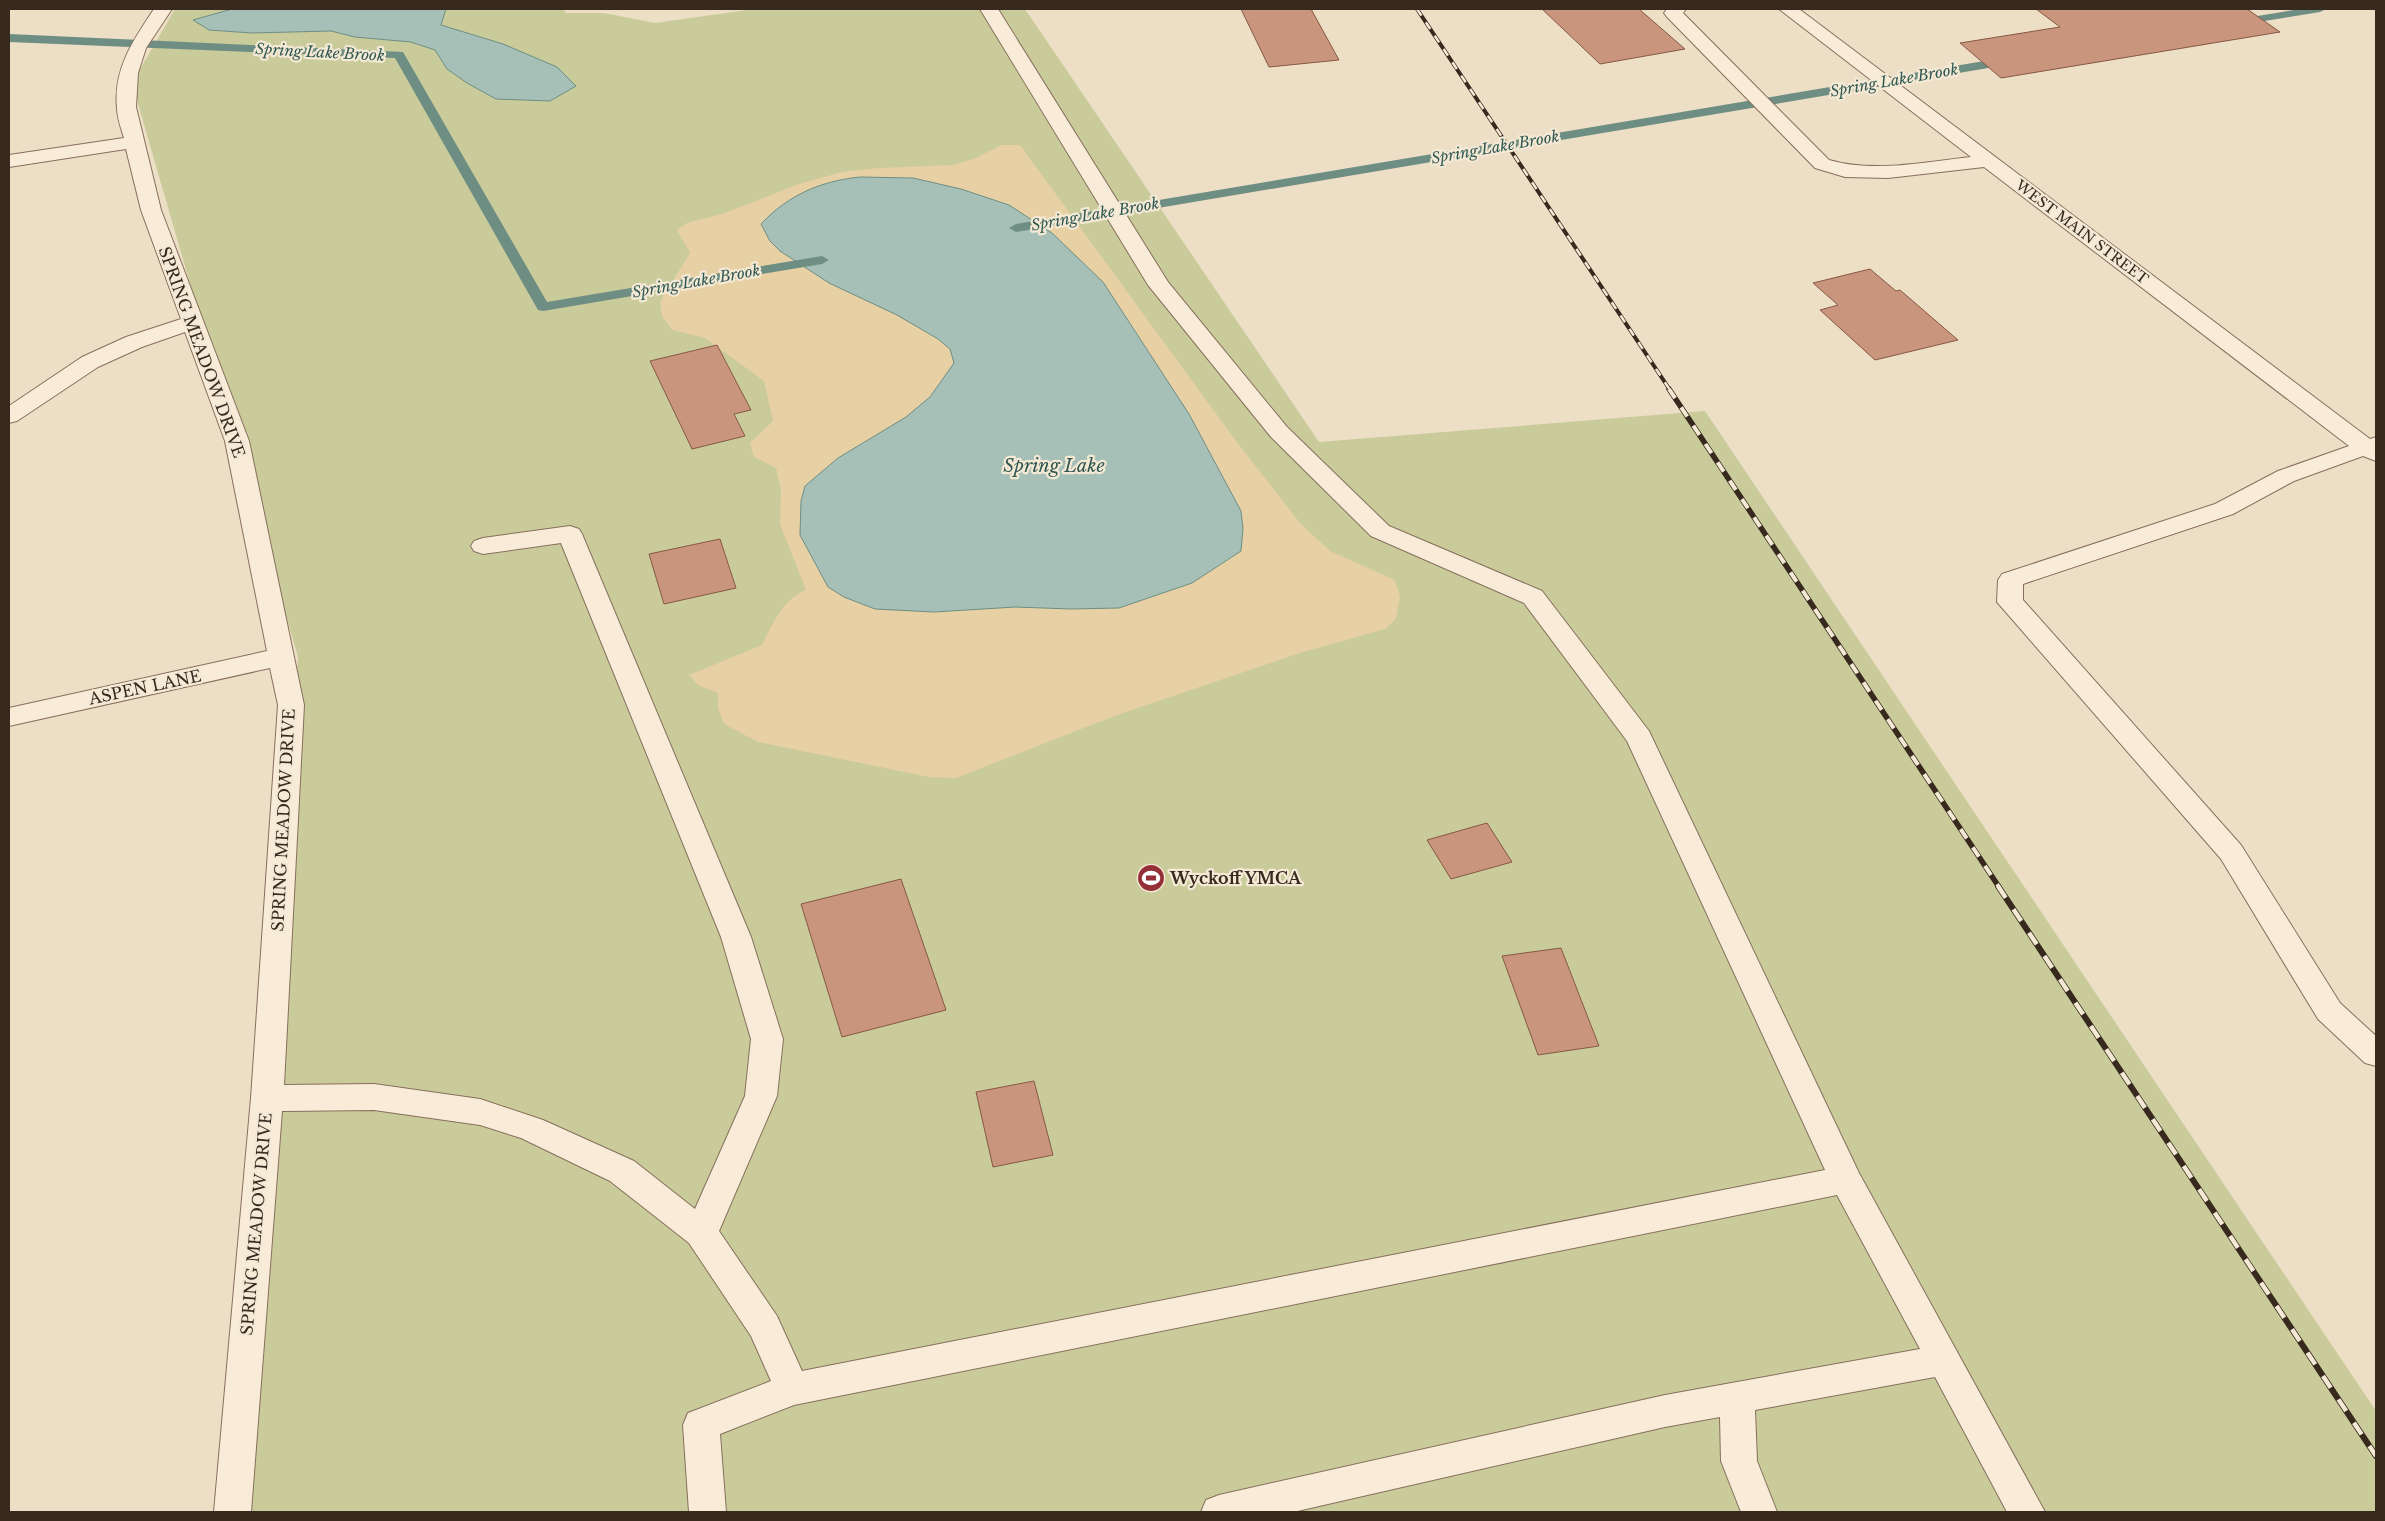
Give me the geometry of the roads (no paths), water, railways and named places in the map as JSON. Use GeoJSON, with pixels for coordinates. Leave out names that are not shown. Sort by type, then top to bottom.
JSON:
{"type":"FeatureCollection","features":[{"type":"Feature","properties":{"kind":"street","name":"SPRING MEADOW DRIVE"},"geometry":{"type":"LineString","coordinates":[[163,9],[137,48],[129,73],[126,108],[151,210],[237,441],[291,705],[267,1098],[232,1512]]}},
{"type":"Feature","properties":{"kind":"street"},"geometry":{"type":"LineString","coordinates":[[989,9],[1158,286],[1279,432],[1380,531],[1533,597],[1639,738],[1846,1180],[2027,1512]]}},
{"type":"Feature","properties":{"kind":"street"},"geometry":{"type":"LineString","coordinates":[[1677,9],[1673,13],[1822,164],[1845,172],[1888,172],[1989,162]]}},
{"type":"Feature","properties":{"kind":"street","name":"WEST MAIN STREET"},"geometry":{"type":"LineString","coordinates":[[1788,9],[2372,449]]}},
{"type":"Feature","properties":{"kind":"street"},"geometry":{"type":"LineString","coordinates":[[9,161],[133,142]]}},
{"type":"Feature","properties":{"kind":"street"},"geometry":{"type":"LineString","coordinates":[[9,416],[90,362],[193,322]]}},
{"type":"Feature","properties":{"kind":"street"},"geometry":{"type":"LineString","coordinates":[[2372,449],[2286,476],[2224,509],[2011,580],[2010,602],[2231,852],[2329,1011],[2376,1054]]}},
{"type":"Feature","properties":{"kind":"street"},"geometry":{"type":"LineString","coordinates":[[483,546],[570,534],[736,937],[767,1038],[761,1096],[701,1234]]}},
{"type":"Feature","properties":{"kind":"street","name":"ASPEN LANE"},"geometry":{"type":"LineString","coordinates":[[9,717],[281,657]]}},
{"type":"Feature","properties":{"kind":"street"},"geometry":{"type":"LineString","coordinates":[[267,1098],[374,1097],[480,1112],[532,1129],[622,1171],[701,1234],[765,1327],[792,1389]]}},
{"type":"Feature","properties":{"kind":"street"},"geometry":{"type":"LineString","coordinates":[[706,1512],[701,1425],[792,1389],[1846,1180]]}},
{"type":"Feature","properties":{"kind":"street"},"geometry":{"type":"LineString","coordinates":[[1219,1512],[1259,1508],[1655,1413],[1944,1360]]}},
{"type":"Feature","properties":{"kind":"street"},"geometry":{"type":"LineString","coordinates":[[1737,1397],[1739,1461],[1759,1512]]}},
{"type":"Feature","properties":{"kind":"water"},"geometry":{"type":"Polygon","coordinates":[[[232,9],[446,9],[441,25],[503,44],[557,67],[576,86],[550,101],[496,99],[447,69],[435,50],[411,42],[355,37],[331,31],[252,33],[209,30],[193,20],[232,9]]]}},
{"type":"Feature","properties":{"kind":"water","name":"Spring Lake"},"geometry":{"type":"Polygon","coordinates":[[[860,177],[913,178],[961,189],[1009,205],[1052,233],[1103,282],[1189,414],[1241,511],[1243,528],[1241,551],[1192,583],[1119,608],[1015,607],[934,612],[875,609],[844,597],[828,587],[800,535],[801,501],[805,486],[838,458],[906,417],[930,397],[954,363],[950,349],[938,339],[897,315],[829,283],[780,251],[770,241],[761,224],[782,205],[806,191],[832,182],[860,177]]]}},
{"type":"Feature","properties":{"kind":"waterway","name":"Spring Lake Brook"},"geometry":{"type":"LineString","coordinates":[[2239,22],[2320,9]]}},
{"type":"Feature","properties":{"kind":"waterway","name":"Spring Lake Brook"},"geometry":{"type":"LineString","coordinates":[[9,38],[399,55],[543,307],[822,260]]}},
{"type":"Feature","properties":{"kind":"waterway","name":"Spring Lake Brook"},"geometry":{"type":"LineString","coordinates":[[1016,228],[2008,61]]}},
{"type":"Feature","properties":{"kind":"railway"},"geometry":{"type":"LineString","coordinates":[[1417,9],[1670,390]]}},
{"type":"Feature","properties":{"kind":"railway"},"geometry":{"type":"LineString","coordinates":[[1669,389],[1999,887]]}},
{"type":"Feature","properties":{"kind":"railway"},"geometry":{"type":"LineString","coordinates":[[1998,886],[2376,1456]]}},
{"type":"Feature","properties":{"kind":"place","name":"Wyckoff YMCA"},"geometry":{"type":"Point","coordinates":[1151,878]}}]}
